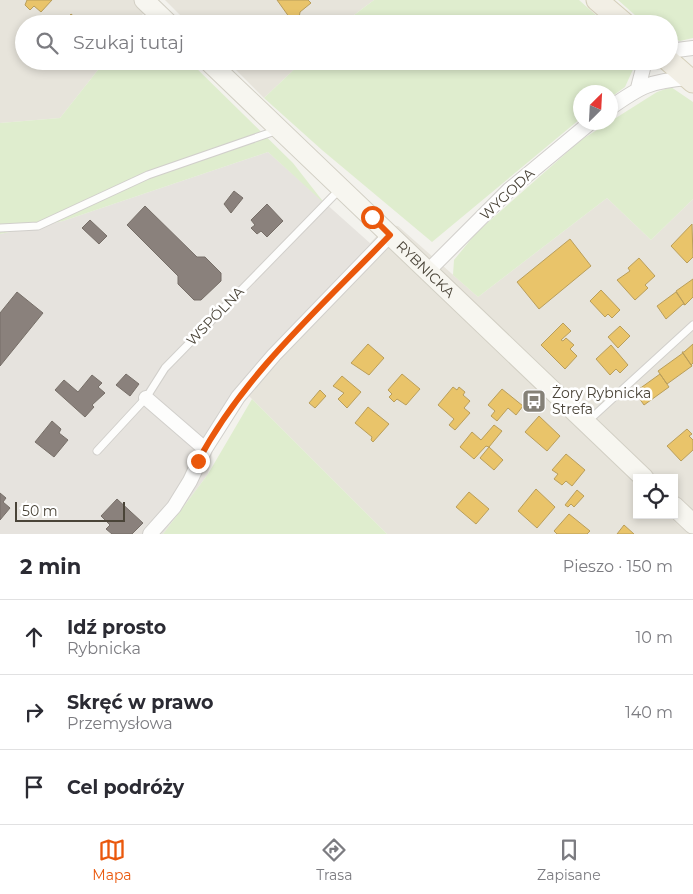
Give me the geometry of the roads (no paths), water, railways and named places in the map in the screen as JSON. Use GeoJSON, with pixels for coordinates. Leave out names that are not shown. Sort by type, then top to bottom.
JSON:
{"type":"FeatureCollection","features":[{"type":"Feature","properties":{"kind":"main road"},"geometry":{"type":"LineString","coordinates":[[597,0],[614,15]]}},
{"type":"Feature","properties":{"kind":"main road"},"geometry":{"type":"LineString","coordinates":[[678,69],[691,80]]}},
{"type":"Feature","properties":{"kind":"street"},"geometry":{"type":"LineString","coordinates":[[144,0],[160,15]]}},
{"type":"Feature","properties":{"kind":"street"},"geometry":{"type":"LineString","coordinates":[[678,50],[693,48]]}},
{"type":"Feature","properties":{"kind":"street","name":"RYBNICKA"},"geometry":{"type":"LineString","coordinates":[[217,70],[640,474]]}},
{"type":"Feature","properties":{"kind":"street"},"geometry":{"type":"LineString","coordinates":[[638,88],[643,70]]}},
{"type":"Feature","properties":{"kind":"street"},"geometry":{"type":"LineString","coordinates":[[618,102],[638,88],[668,80],[691,80]]}},
{"type":"Feature","properties":{"kind":"street","name":"WYGODA"},"geometry":{"type":"LineString","coordinates":[[428,271],[510,190],[581,130]]}},
{"type":"Feature","properties":{"kind":"street"},"geometry":{"type":"LineString","coordinates":[[150,534],[174,506],[190,481],[205,449],[238,397],[274,354],[390,235]]}},
{"type":"Feature","properties":{"kind":"street"},"geometry":{"type":"LineString","coordinates":[[146,398],[205,449]]}},
{"type":"Feature","properties":{"kind":"street"},"geometry":{"type":"LineString","coordinates":[[678,510],[693,524]]}},
{"type":"Feature","properties":{"kind":"lane"},"geometry":{"type":"LineString","coordinates":[[0,228],[38,226],[148,175],[279,130]]}},
{"type":"Feature","properties":{"kind":"lane","name":"WSPÓLNA"},"geometry":{"type":"LineString","coordinates":[[98,451],[146,398],[165,368],[341,188]]}},
{"type":"Feature","properties":{"kind":"lane"},"geometry":{"type":"LineString","coordinates":[[587,422],[693,325]]}},
{"type":"Feature","properties":{"kind":"place","name":"Żory Rybnicka Strefa"},"geometry":{"type":"Point","coordinates":[534,401]}}]}
